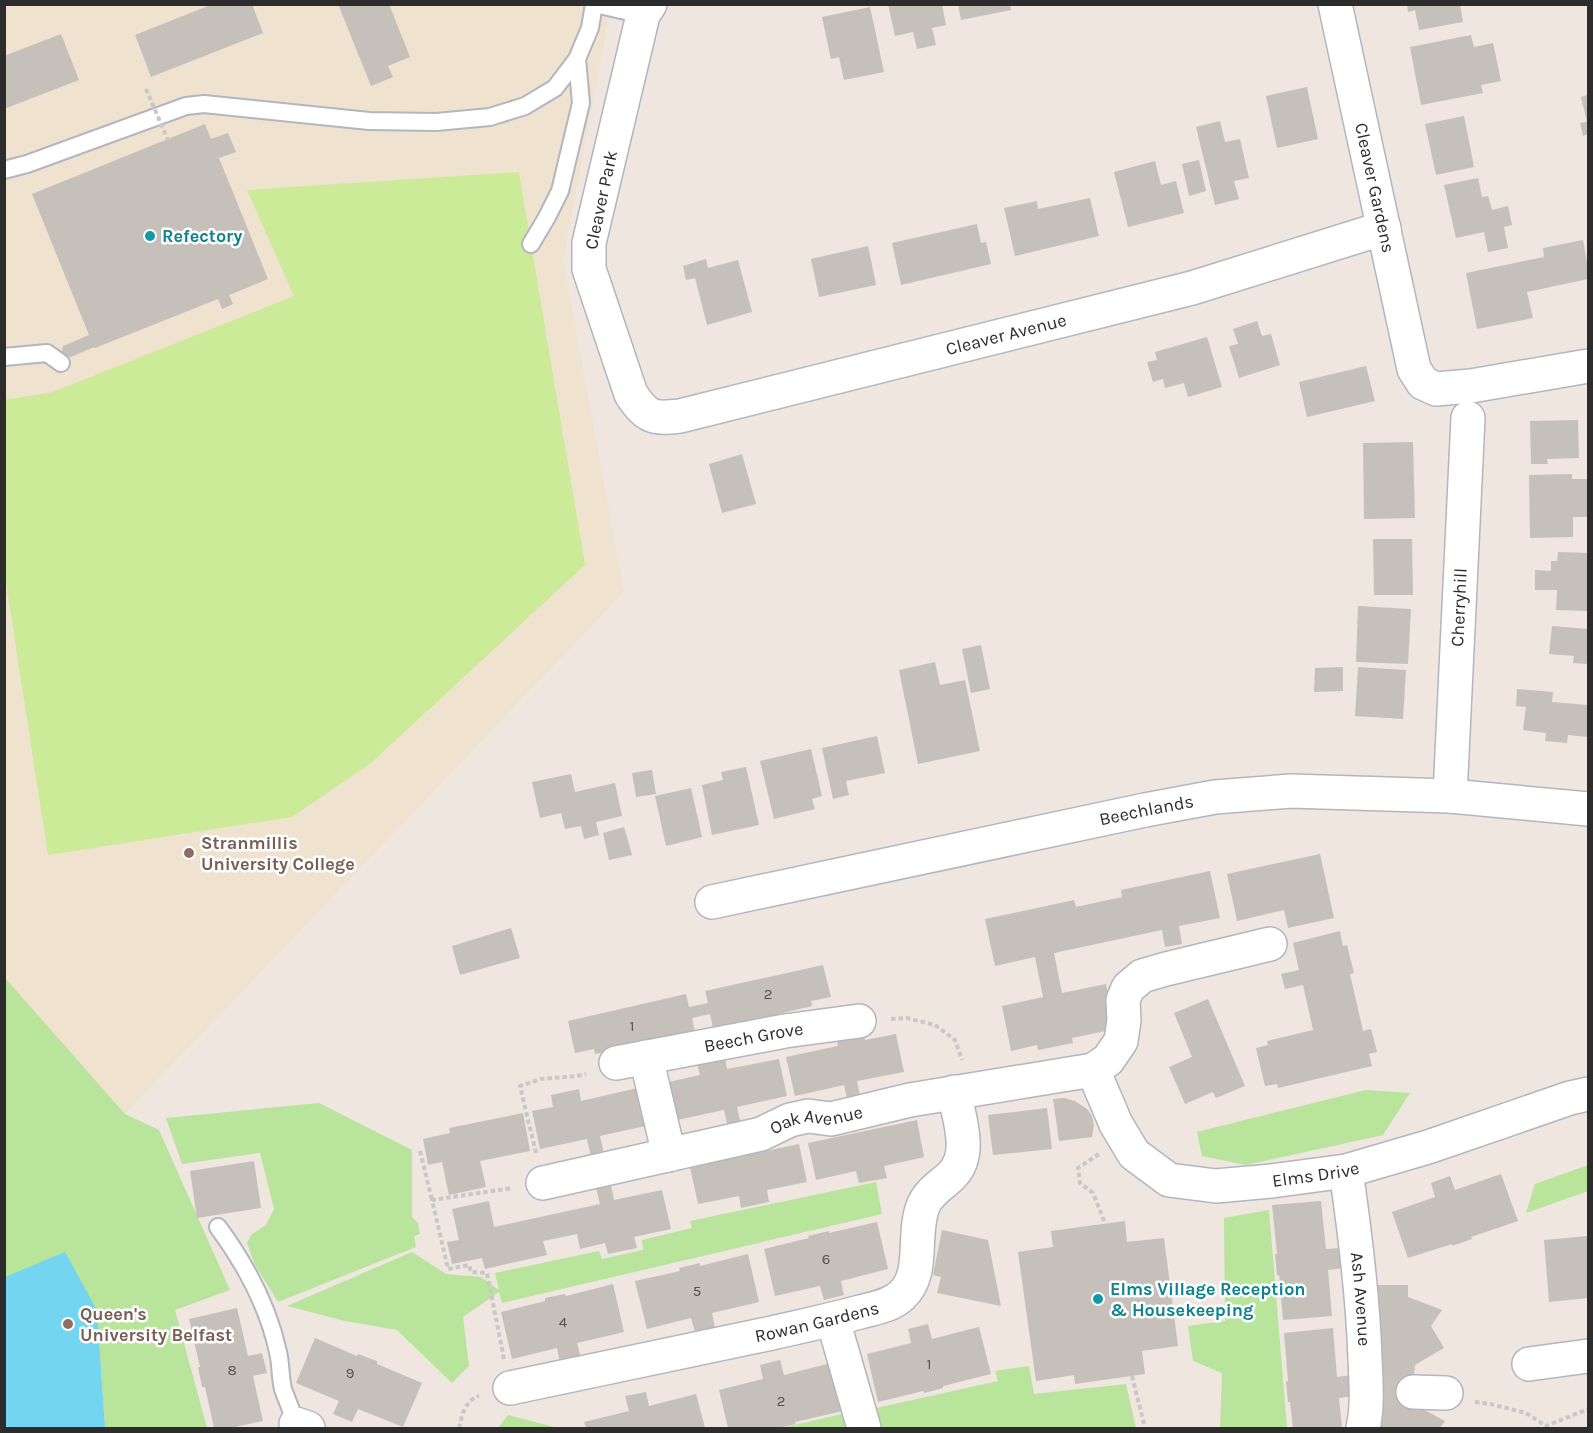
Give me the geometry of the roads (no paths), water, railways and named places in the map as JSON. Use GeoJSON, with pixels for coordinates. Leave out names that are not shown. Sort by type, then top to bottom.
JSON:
{"type":"FeatureCollection","features":[{"type":"Feature","properties":{"kind":"street","name":"Cleaver Gardens"},"geometry":{"type":"LineString","coordinates":[[1335,4],[1414,369],[1423,383],[1437,389],[1471,386],[1588,366]]}},
{"type":"Feature","properties":{"kind":"street","name":"Cleaver Park"},"geometry":{"type":"LineString","coordinates":[[631,394],[590,269],[589,243],[646,10]]}},
{"type":"Feature","properties":{"kind":"street","name":"Cleaver Avenue"},"geometry":{"type":"LineString","coordinates":[[631,394],[641,409],[658,418],[680,416],[1192,288],[1384,228]]}},
{"type":"Feature","properties":{"kind":"street","name":"Cherryhill"},"geometry":{"type":"LineString","coordinates":[[1450,796],[1468,418]]}},
{"type":"Feature","properties":{"kind":"street","name":"Beechlands"},"geometry":{"type":"LineString","coordinates":[[712,902],[1215,797],[1292,791],[1450,796],[1588,809]]}},
{"type":"Feature","properties":{"kind":"street"},"geometry":{"type":"LineString","coordinates":[[1093,1070],[1108,1060],[1121,1041],[1124,1020],[1123,1000],[1128,988],[1142,976],[1270,944]]}},
{"type":"Feature","properties":{"kind":"street","name":"Beech Grove"},"geometry":{"type":"LineString","coordinates":[[669,1155],[631,1060],[784,1031],[859,1021]]}},
{"type":"Feature","properties":{"kind":"street","name":"Oak Avenue"},"geometry":{"type":"LineString","coordinates":[[543,1183],[761,1134],[790,1120],[808,1116],[831,1119],[910,1100],[1093,1070]]}},
{"type":"Feature","properties":{"kind":"street","name":"Elms Drive"},"geometry":{"type":"LineString","coordinates":[[1093,1070],[1116,1124],[1134,1154],[1169,1180],[1216,1186],[1346,1171],[1428,1147],[1570,1098],[1588,1094]]}},
{"type":"Feature","properties":{"kind":"street","name":"Rowan Gardens"},"geometry":{"type":"LineString","coordinates":[[510,1388],[833,1320],[888,1304],[902,1295],[910,1284],[915,1267],[921,1212],[925,1202],[932,1192],[953,1174],[963,1154],[963,1091]]}},
{"type":"Feature","properties":{"kind":"street","name":"Ash Avenue"},"geometry":{"type":"LineString","coordinates":[[1346,1171],[1373,1390],[1364,1428]]}},
{"type":"Feature","properties":{"kind":"street"},"geometry":{"type":"LineString","coordinates":[[833,1320],[864,1428]]}},
{"type":"Feature","properties":{"kind":"street"},"geometry":{"type":"LineString","coordinates":[[1529,1364],[1588,1356]]}},
{"type":"Feature","properties":{"kind":"street"},"geometry":{"type":"LineString","coordinates":[[1413,1392],[1446,1393]]}},
{"type":"Feature","properties":{"kind":"lane"},"geometry":{"type":"LineString","coordinates":[[4,170],[27,164],[186,106],[204,104],[369,121],[436,122],[490,117],[525,106],[555,88],[577,59],[590,28],[595,4],[646,10]]}},
{"type":"Feature","properties":{"kind":"lane"},"geometry":{"type":"LineString","coordinates":[[531,244],[560,191],[581,103],[577,59]]}},
{"type":"Feature","properties":{"kind":"lane"},"geometry":{"type":"LineString","coordinates":[[4,357],[47,353],[61,363]]}},
{"type":"Feature","properties":{"kind":"lane"},"geometry":{"type":"LineString","coordinates":[[218,1227],[252,1280],[278,1352],[283,1387],[302,1426]]}},
{"type":"Feature","properties":{"kind":"water"},"geometry":{"type":"Polygon","coordinates":[[[65,1252],[97,1310],[105,1428],[5,1428],[5,1277],[65,1252]]]}},
{"type":"Feature","properties":{"kind":"tunnel"},"geometry":{"type":"LineString","coordinates":[[1380,1390],[1413,1392]]}},
{"type":"Feature","properties":{"kind":"place","name":"Refectory"},"geometry":{"type":"Point","coordinates":[150,236]}},
{"type":"Feature","properties":{"kind":"place","name":"Stranmillis University College"},"geometry":{"type":"Point","coordinates":[189,853]}},
{"type":"Feature","properties":{"kind":"place","name":"Elms Village Reception & Housekeeping"},"geometry":{"type":"Point","coordinates":[1098,1299]}},
{"type":"Feature","properties":{"kind":"place","name":"Queen's University Belfast"},"geometry":{"type":"Point","coordinates":[68,1324]}}]}
